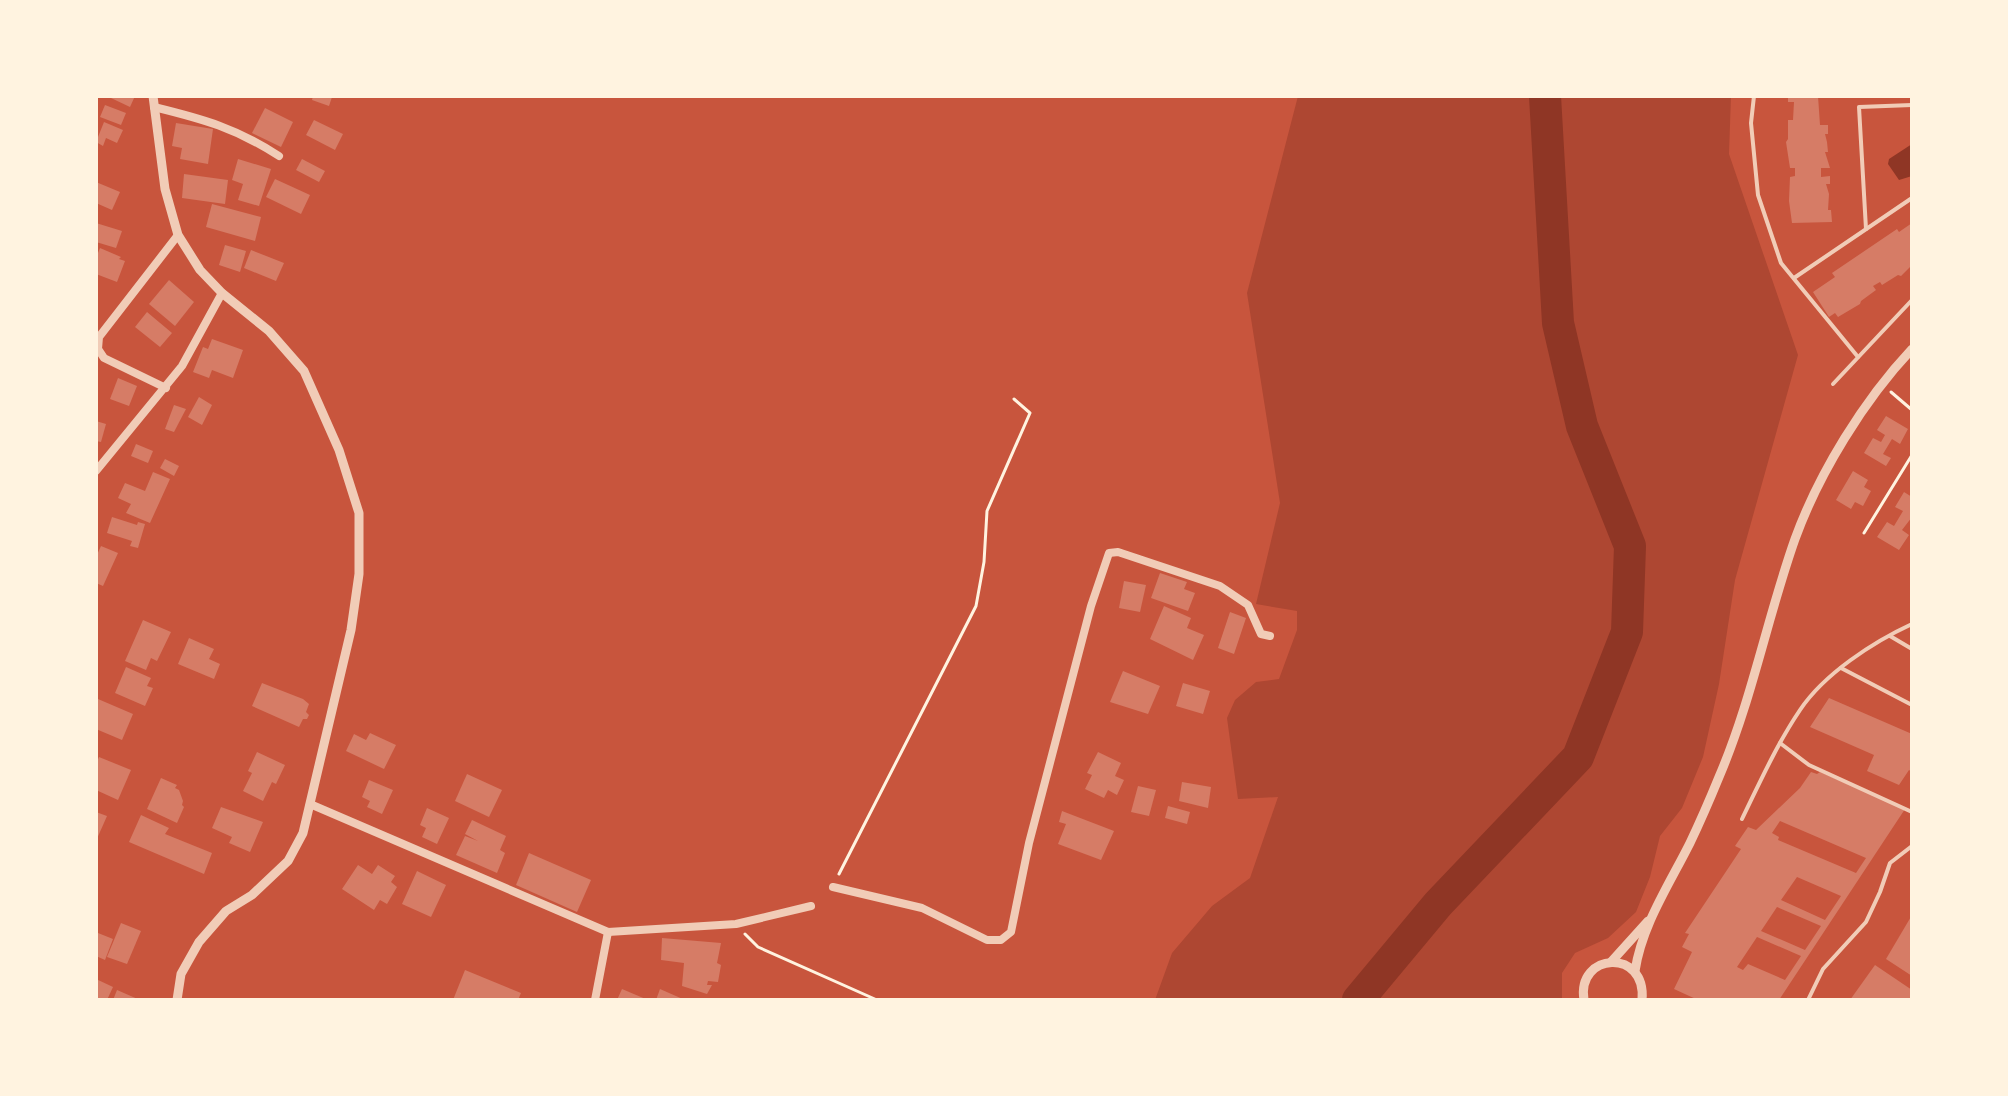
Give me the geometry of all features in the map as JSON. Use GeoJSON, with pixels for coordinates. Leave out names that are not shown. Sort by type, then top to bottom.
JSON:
{"type":"FeatureCollection","features":[{"type":"Feature","properties":{"kind":"street"},"geometry":{"type":"LineString","coordinates":[[177,1000],[181,974],[199,942],[226,911],[252,895],[288,861],[303,833],[351,630],[359,574],[359,513],[339,450],[304,371],[269,331],[222,293],[200,270],[178,235],[165,189],[153,102],[214,121],[253,139],[279,156]]}},
{"type":"Feature","properties":{"kind":"street"},"geometry":{"type":"LineString","coordinates":[[166,388],[104,358],[98,349],[99,337],[178,235]]}},
{"type":"Feature","properties":{"kind":"street"},"geometry":{"type":"LineString","coordinates":[[96,471],[192,352],[222,293]]}},
{"type":"Feature","properties":{"kind":"street"},"geometry":{"type":"LineString","coordinates":[[1635,971],[1652,915],[1691,840],[1741,720],[1795,539],[1815,494],[1873,395],[1912,349]]}},
{"type":"Feature","properties":{"kind":"street"},"geometry":{"type":"LineString","coordinates":[[833,887],[922,908],[987,940],[1001,940],[1011,932],[1029,843],[1091,606],[1109,553],[1118,552],[1220,586],[1248,605],[1261,634],[1270,636]]}},
{"type":"Feature","properties":{"kind":"street"},"geometry":{"type":"LineString","coordinates":[[310,804],[608,932],[736,924],[811,906]]}},
{"type":"Feature","properties":{"kind":"street"},"geometry":{"type":"LineString","coordinates":[[1611,962],[1652,915]]}},
{"type":"Feature","properties":{"kind":"street"},"geometry":{"type":"LineString","coordinates":[[595,1000],[608,932]]}},
{"type":"Feature","properties":{"kind":"street"},"geometry":{"type":"LineString","coordinates":[[1584,1000],[1582,992],[1588,975],[1602,964],[1611,962],[1635,971],[1643,990],[1642,1000]]}},
{"type":"Feature","properties":{"kind":"lane"},"geometry":{"type":"LineString","coordinates":[[1754,96],[1751,123],[1758,195],[1781,263],[1858,357]]}},
{"type":"Feature","properties":{"kind":"lane"},"geometry":{"type":"LineString","coordinates":[[1866,229],[1859,107],[1912,105]]}},
{"type":"Feature","properties":{"kind":"lane"},"geometry":{"type":"LineString","coordinates":[[1794,278],[1912,198]]}},
{"type":"Feature","properties":{"kind":"lane"},"geometry":{"type":"LineString","coordinates":[[1833,384],[1912,300]]}},
{"type":"Feature","properties":{"kind":"lane"},"geometry":{"type":"LineString","coordinates":[[1742,819],[1802,707],[1841,668],[1889,635],[1912,624]]}},
{"type":"Feature","properties":{"kind":"lane"},"geometry":{"type":"LineString","coordinates":[[1889,635],[1912,649]]}},
{"type":"Feature","properties":{"kind":"lane"},"geometry":{"type":"LineString","coordinates":[[1841,668],[1912,705]]}},
{"type":"Feature","properties":{"kind":"lane"},"geometry":{"type":"LineString","coordinates":[[1780,743],[1809,765],[1912,812]]}},
{"type":"Feature","properties":{"kind":"lane"},"geometry":{"type":"LineString","coordinates":[[1808,1000],[1823,969],[1866,922],[1890,863],[1912,846]]}},
{"type":"Feature","properties":{"kind":"path"},"geometry":{"type":"LineString","coordinates":[[1882,384],[1912,410]]}},
{"type":"Feature","properties":{"kind":"path"},"geometry":{"type":"LineString","coordinates":[[833,887],[976,606],[984,562],[987,511],[1030,413],[1014,399]]}},
{"type":"Feature","properties":{"kind":"path"},"geometry":{"type":"LineString","coordinates":[[1864,533],[1912,455]]}},
{"type":"Feature","properties":{"kind":"path"},"geometry":{"type":"LineString","coordinates":[[736,924],[758,947],[877,1000]]}},
{"type":"Feature","properties":{"kind":"shaded area"},"geometry":{"type":"Polygon","coordinates":[[[1298,96],[1731,96],[1729,154],[1798,355],[1735,580],[1719,684],[1703,757],[1682,808],[1660,836],[1650,877],[1636,912],[1608,938],[1575,953],[1562,973],[1562,1000],[1155,1000],[1172,953],[1212,906],[1250,878],[1278,797],[1238,799],[1227,718],[1235,700],[1256,682],[1279,679],[1297,630],[1297,611],[1256,604],[1280,503],[1247,293],[1298,96]]]}},
{"type":"Feature","properties":{"kind":"shaded area"},"geometry":{"type":"Polygon","coordinates":[[[1912,144],[1912,176],[1899,180],[1888,164],[1889,159],[1912,144]]]}},
{"type":"Feature","properties":{"kind":"building"},"geometry":{"type":"Polygon","coordinates":[[[112,96],[135,96],[130,107],[112,96]]]}},
{"type":"Feature","properties":{"kind":"building"},"geometry":{"type":"Polygon","coordinates":[[[313,96],[332,97],[329,106],[312,100],[313,96]]]}},
{"type":"Feature","properties":{"kind":"building"},"geometry":{"type":"Polygon","coordinates":[[[1788,96],[1818,96],[1820,125],[1828,125],[1828,134],[1825,134],[1828,152],[1825,152],[1830,168],[1821,168],[1821,177],[1830,176],[1830,184],[1826,184],[1832,222],[1792,223],[1790,177],[1795,176],[1795,168],[1790,168],[1786,142],[1788,120],[1793,120],[1794,102],[1788,102],[1788,96]]]}},
{"type":"Feature","properties":{"kind":"building"},"geometry":{"type":"Polygon","coordinates":[[[105,105],[126,113],[121,125],[100,117],[105,105]]]}},
{"type":"Feature","properties":{"kind":"building"},"geometry":{"type":"Polygon","coordinates":[[[265,108],[293,122],[281,147],[252,133],[265,108]]]}},
{"type":"Feature","properties":{"kind":"building"},"geometry":{"type":"Polygon","coordinates":[[[314,120],[343,134],[335,150],[306,135],[314,120]]]}},
{"type":"Feature","properties":{"kind":"building"},"geometry":{"type":"Polygon","coordinates":[[[104,122],[123,130],[117,143],[106,138],[103,146],[96,142],[104,122]]]}},
{"type":"Feature","properties":{"kind":"building"},"geometry":{"type":"Polygon","coordinates":[[[176,123],[213,129],[208,164],[180,159],[182,148],[172,146],[176,123]]]}},
{"type":"Feature","properties":{"kind":"building"},"geometry":{"type":"Polygon","coordinates":[[[238,159],[271,169],[259,206],[238,200],[243,184],[232,180],[238,159]]]}},
{"type":"Feature","properties":{"kind":"building"},"geometry":{"type":"Polygon","coordinates":[[[302,159],[325,171],[319,182],[296,170],[302,159]]]}},
{"type":"Feature","properties":{"kind":"building"},"geometry":{"type":"Polygon","coordinates":[[[184,174],[228,180],[225,204],[182,198],[184,174]]]}},
{"type":"Feature","properties":{"kind":"building"},"geometry":{"type":"Polygon","coordinates":[[[275,179],[310,195],[301,214],[266,197],[275,179]]]}},
{"type":"Feature","properties":{"kind":"building"},"geometry":{"type":"Polygon","coordinates":[[[96,182],[120,192],[112,210],[96,203],[96,182]]]}},
{"type":"Feature","properties":{"kind":"building"},"geometry":{"type":"Polygon","coordinates":[[[212,204],[261,217],[255,241],[206,227],[212,204]]]}},
{"type":"Feature","properties":{"kind":"building"},"geometry":{"type":"Polygon","coordinates":[[[96,223],[122,231],[116,248],[96,242],[96,223]]]}},
{"type":"Feature","properties":{"kind":"building"},"geometry":{"type":"Polygon","coordinates":[[[1912,223],[1912,265],[1901,276],[1873,286],[1876,290],[1860,304],[1838,317],[1835,313],[1829,317],[1813,292],[1835,277],[1832,273],[1897,229],[1899,232],[1912,223]]]}},
{"type":"Feature","properties":{"kind":"building"},"geometry":{"type":"Polygon","coordinates":[[[225,245],[246,251],[240,272],[219,265],[225,245]]]}},
{"type":"Feature","properties":{"kind":"building"},"geometry":{"type":"Polygon","coordinates":[[[100,248],[125,261],[117,282],[96,274],[96,258],[100,248]]]}},
{"type":"Feature","properties":{"kind":"building"},"geometry":{"type":"Polygon","coordinates":[[[251,250],[284,263],[276,281],[244,268],[251,250]]]}},
{"type":"Feature","properties":{"kind":"building"},"geometry":{"type":"Polygon","coordinates":[[[169,280],[194,302],[175,326],[149,304],[169,280]]]}},
{"type":"Feature","properties":{"kind":"building"},"geometry":{"type":"Polygon","coordinates":[[[147,312],[172,333],[160,347],[135,327],[147,312]]]}},
{"type":"Feature","properties":{"kind":"building"},"geometry":{"type":"Polygon","coordinates":[[[212,339],[243,350],[233,378],[212,370],[209,378],[193,372],[203,347],[208,349],[212,339]]]}},
{"type":"Feature","properties":{"kind":"building"},"geometry":{"type":"Polygon","coordinates":[[[118,378],[137,386],[129,406],[110,399],[118,378]]]}},
{"type":"Feature","properties":{"kind":"building"},"geometry":{"type":"Polygon","coordinates":[[[199,397],[212,405],[202,425],[188,417],[199,397]]]}},
{"type":"Feature","properties":{"kind":"building"},"geometry":{"type":"Polygon","coordinates":[[[174,405],[186,409],[174,432],[165,429],[174,405]]]}},
{"type":"Feature","properties":{"kind":"building"},"geometry":{"type":"Polygon","coordinates":[[[1886,416],[1908,429],[1900,444],[1892,439],[1883,454],[1891,458],[1886,466],[1864,453],[1873,438],[1881,442],[1885,435],[1877,430],[1886,416]]]}},
{"type":"Feature","properties":{"kind":"building"},"geometry":{"type":"Polygon","coordinates":[[[96,421],[106,424],[101,442],[96,441],[96,421]]]}},
{"type":"Feature","properties":{"kind":"building"},"geometry":{"type":"Polygon","coordinates":[[[136,444],[153,451],[148,463],[131,456],[136,444]]]}},
{"type":"Feature","properties":{"kind":"building"},"geometry":{"type":"Polygon","coordinates":[[[165,459],[179,466],[174,476],[160,468],[165,459]]]}},
{"type":"Feature","properties":{"kind":"building"},"geometry":{"type":"Polygon","coordinates":[[[1853,471],[1868,480],[1864,487],[1871,491],[1863,506],[1855,502],[1851,509],[1836,500],[1853,471]]]}},
{"type":"Feature","properties":{"kind":"building"},"geometry":{"type":"Polygon","coordinates":[[[153,472],[170,479],[150,523],[126,513],[131,504],[118,498],[125,483],[145,491],[153,472]]]}},
{"type":"Feature","properties":{"kind":"building"},"geometry":{"type":"Polygon","coordinates":[[[1904,492],[1912,497],[1912,517],[1902,530],[1909,535],[1899,550],[1877,537],[1887,522],[1894,526],[1903,511],[1895,507],[1904,492]]]}},
{"type":"Feature","properties":{"kind":"building"},"geometry":{"type":"Polygon","coordinates":[[[112,517],[137,525],[138,522],[145,524],[138,548],[130,546],[132,541],[107,533],[112,517]]]}},
{"type":"Feature","properties":{"kind":"building"},"geometry":{"type":"Polygon","coordinates":[[[101,546],[118,553],[103,586],[96,583],[96,557],[101,546]]]}},
{"type":"Feature","properties":{"kind":"building"},"geometry":{"type":"Polygon","coordinates":[[[1160,573],[1187,582],[1184,589],[1195,593],[1188,611],[1151,598],[1160,573]]]}},
{"type":"Feature","properties":{"kind":"building"},"geometry":{"type":"Polygon","coordinates":[[[1124,581],[1146,585],[1140,612],[1119,608],[1124,581]]]}},
{"type":"Feature","properties":{"kind":"building"},"geometry":{"type":"Polygon","coordinates":[[[1164,606],[1191,618],[1187,628],[1204,635],[1193,660],[1150,639],[1164,606]]]}},
{"type":"Feature","properties":{"kind":"building"},"geometry":{"type":"Polygon","coordinates":[[[1230,612],[1246,618],[1234,654],[1218,648],[1230,612]]]}},
{"type":"Feature","properties":{"kind":"building"},"geometry":{"type":"Polygon","coordinates":[[[143,620],[171,632],[157,661],[151,658],[146,670],[125,661],[143,620]]]}},
{"type":"Feature","properties":{"kind":"building"},"geometry":{"type":"Polygon","coordinates":[[[189,638],[214,649],[209,659],[220,664],[214,679],[178,664],[189,638]]]}},
{"type":"Feature","properties":{"kind":"building"},"geometry":{"type":"Polygon","coordinates":[[[126,667],[151,678],[147,686],[153,688],[145,706],[115,693],[126,667]]]}},
{"type":"Feature","properties":{"kind":"building"},"geometry":{"type":"Polygon","coordinates":[[[1123,671],[1160,686],[1148,714],[1110,702],[1123,671]]]}},
{"type":"Feature","properties":{"kind":"building"},"geometry":{"type":"Polygon","coordinates":[[[262,683],[303,699],[309,704],[307,719],[303,719],[299,727],[252,706],[262,683]]]}},
{"type":"Feature","properties":{"kind":"building"},"geometry":{"type":"Polygon","coordinates":[[[1183,683],[1210,691],[1203,714],[1176,706],[1183,683]]]}},
{"type":"Feature","properties":{"kind":"building"},"geometry":{"type":"Polygon","coordinates":[[[1829,698],[1912,734],[1912,772],[1909,770],[1899,785],[1867,771],[1874,755],[1810,727],[1829,698]]]}},
{"type":"Feature","properties":{"kind":"building"},"geometry":{"type":"Polygon","coordinates":[[[98,699],[133,714],[122,740],[96,729],[98,699]]]}},
{"type":"Feature","properties":{"kind":"building"},"geometry":{"type":"Polygon","coordinates":[[[370,733],[396,745],[384,769],[346,751],[354,734],[366,740],[370,733]]]}},
{"type":"Feature","properties":{"kind":"building"},"geometry":{"type":"Polygon","coordinates":[[[257,752],[285,765],[263,801],[243,791],[257,752]]]}},
{"type":"Feature","properties":{"kind":"building"},"geometry":{"type":"Polygon","coordinates":[[[1098,752],[1121,763],[1115,776],[1124,780],[1117,795],[1108,790],[1104,798],[1085,789],[1092,775],[1087,773],[1098,752]]]}},
{"type":"Feature","properties":{"kind":"building"},"geometry":{"type":"Polygon","coordinates":[[[99,757],[131,770],[118,800],[96,790],[99,757]]]}},
{"type":"Feature","properties":{"kind":"building"},"geometry":{"type":"Polygon","coordinates":[[[1811,772],[1820,772],[1905,809],[1779,1000],[1698,1000],[1674,989],[1692,952],[1682,947],[1689,934],[1685,933],[1741,849],[1735,846],[1748,827],[1756,830],[1800,788],[1811,772]],[[1780,821],[1772,833],[1779,837],[1778,840],[1856,873],[1866,858],[1780,821]],[[1797,877],[1781,900],[1825,920],[1841,896],[1797,877]],[[1777,907],[1761,931],[1805,950],[1821,926],[1777,907]],[[1757,937],[1737,967],[1743,970],[1748,964],[1785,980],[1801,956],[1757,937]]]}},
{"type":"Feature","properties":{"kind":"building"},"geometry":{"type":"Polygon","coordinates":[[[467,774],[502,790],[489,817],[455,801],[467,774]]]}},
{"type":"Feature","properties":{"kind":"building"},"geometry":{"type":"Polygon","coordinates":[[[161,778],[177,785],[175,788],[183,801],[184,807],[177,823],[147,809],[161,778]]]}},
{"type":"Feature","properties":{"kind":"building"},"geometry":{"type":"Polygon","coordinates":[[[369,780],[393,790],[382,814],[367,807],[370,801],[362,797],[369,780]]]}},
{"type":"Feature","properties":{"kind":"building"},"geometry":{"type":"Polygon","coordinates":[[[1182,782],[1211,787],[1208,808],[1179,801],[1182,782]]]}},
{"type":"Feature","properties":{"kind":"building"},"geometry":{"type":"Polygon","coordinates":[[[1138,786],[1156,790],[1149,816],[1131,812],[1138,786]]]}},
{"type":"Feature","properties":{"kind":"building"},"geometry":{"type":"Polygon","coordinates":[[[1168,806],[1190,812],[1187,824],[1165,818],[1168,806]]]}},
{"type":"Feature","properties":{"kind":"building"},"geometry":{"type":"Polygon","coordinates":[[[221,807],[263,822],[250,852],[229,843],[232,837],[212,828],[221,807]]]}},
{"type":"Feature","properties":{"kind":"building"},"geometry":{"type":"Polygon","coordinates":[[[427,808],[449,818],[437,844],[422,837],[426,828],[420,825],[427,808]]]}},
{"type":"Feature","properties":{"kind":"building"},"geometry":{"type":"Polygon","coordinates":[[[1062,811],[1114,831],[1101,860],[1058,844],[1066,824],[1059,822],[1062,811]]]}},
{"type":"Feature","properties":{"kind":"building"},"geometry":{"type":"Polygon","coordinates":[[[96,812],[107,816],[96,841],[96,812]]]}},
{"type":"Feature","properties":{"kind":"building"},"geometry":{"type":"Polygon","coordinates":[[[141,815],[169,828],[165,834],[212,853],[204,874],[129,842],[141,815]]]}},
{"type":"Feature","properties":{"kind":"building"},"geometry":{"type":"Polygon","coordinates":[[[472,820],[506,836],[500,850],[505,853],[497,873],[456,855],[465,836],[478,841],[465,834],[472,820]]]}},
{"type":"Feature","properties":{"kind":"building"},"geometry":{"type":"Polygon","coordinates":[[[529,853],[591,880],[577,912],[516,885],[529,853]]]}},
{"type":"Feature","properties":{"kind":"building"},"geometry":{"type":"Polygon","coordinates":[[[358,865],[372,874],[378,865],[395,876],[391,882],[397,887],[387,904],[380,900],[374,910],[342,889],[358,865]]]}},
{"type":"Feature","properties":{"kind":"building"},"geometry":{"type":"Polygon","coordinates":[[[417,871],[446,885],[431,917],[402,904],[417,871]]]}},
{"type":"Feature","properties":{"kind":"building"},"geometry":{"type":"Polygon","coordinates":[[[1912,915],[1912,976],[1886,959],[1912,915]]]}},
{"type":"Feature","properties":{"kind":"building"},"geometry":{"type":"Polygon","coordinates":[[[121,923],[141,931],[127,964],[107,957],[121,923]]]}},
{"type":"Feature","properties":{"kind":"building"},"geometry":{"type":"Polygon","coordinates":[[[98,933],[113,939],[105,960],[96,956],[98,933]]]}},
{"type":"Feature","properties":{"kind":"building"},"geometry":{"type":"Polygon","coordinates":[[[662,938],[721,943],[717,963],[721,965],[718,982],[708,981],[707,985],[712,985],[707,994],[682,986],[684,963],[661,960],[662,938]]]}},
{"type":"Feature","properties":{"kind":"building"},"geometry":{"type":"Polygon","coordinates":[[[1875,965],[1912,990],[1910,1000],[1850,1000],[1875,965]]]}},
{"type":"Feature","properties":{"kind":"building"},"geometry":{"type":"Polygon","coordinates":[[[465,970],[521,993],[518,1000],[453,1000],[465,970]]]}},
{"type":"Feature","properties":{"kind":"building"},"geometry":{"type":"Polygon","coordinates":[[[96,979],[113,987],[107,1000],[96,1000],[96,979]]]}},
{"type":"Feature","properties":{"kind":"building"},"geometry":{"type":"Polygon","coordinates":[[[622,989],[648,1000],[617,1000],[622,989]]]}},
{"type":"Feature","properties":{"kind":"building"},"geometry":{"type":"Polygon","coordinates":[[[660,989],[685,1000],[656,1000],[660,989]]]}},
{"type":"Feature","properties":{"kind":"building"},"geometry":{"type":"Polygon","coordinates":[[[117,990],[140,1000],[113,1000],[117,990]]]}},
{"type":"Feature","properties":{"kind":"waterway"},"geometry":{"type":"LineString","coordinates":[[1358,1000],[1438,904],[1578,757],[1627,632],[1630,546],[1582,426],[1558,323],[1545,96]]}}]}
